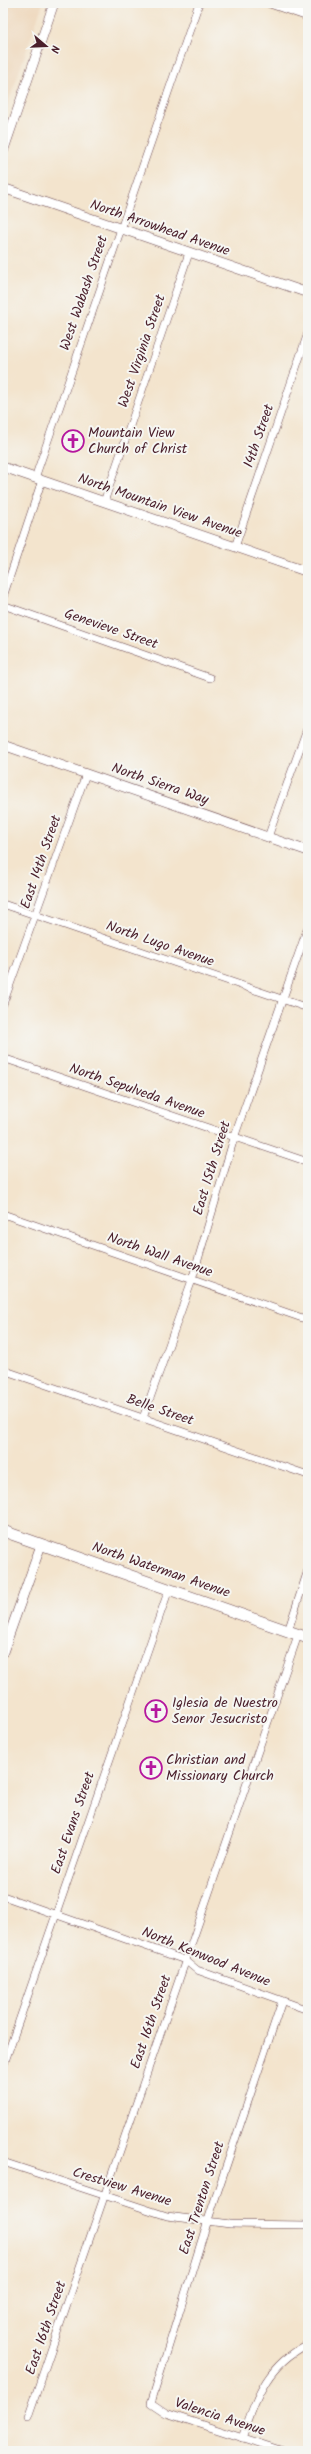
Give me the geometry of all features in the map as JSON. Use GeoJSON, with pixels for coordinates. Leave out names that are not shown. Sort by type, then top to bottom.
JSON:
{"type":"FeatureCollection","features":[{"type":"Feature","properties":{"kind":"main road","name":"North Waterman Avenue"},"geometry":{"type":"LineString","coordinates":[[3,1531],[298,1635]]}},
{"type":"Feature","properties":{"kind":"street"},"geometry":{"type":"LineString","coordinates":[[3,152],[54,3]]}},
{"type":"Feature","properties":{"kind":"street","name":"West Wabash Street"},"geometry":{"type":"LineString","coordinates":[[3,597],[38,479],[120,229],[199,3]]}},
{"type":"Feature","properties":{"kind":"street"},"geometry":{"type":"LineString","coordinates":[[270,3],[308,16]]}},
{"type":"Feature","properties":{"kind":"street","name":"North Arrowhead Avenue"},"geometry":{"type":"LineString","coordinates":[[3,188],[308,294]]}},
{"type":"Feature","properties":{"kind":"street","name":"West Virginia Street"},"geometry":{"type":"LineString","coordinates":[[104,502],[189,253]]}},
{"type":"Feature","properties":{"kind":"street","name":"14th Street"},"geometry":{"type":"LineString","coordinates":[[235,547],[308,333]]}},
{"type":"Feature","properties":{"kind":"street","name":"North Mountain View Avenue"},"geometry":{"type":"LineString","coordinates":[[3,467],[308,572]]}},
{"type":"Feature","properties":{"kind":"street","name":"Genevieve Street"},"geometry":{"type":"LineString","coordinates":[[3,605],[210,678]]}},
{"type":"Feature","properties":{"kind":"street"},"geometry":{"type":"LineString","coordinates":[[268,837],[308,726]]}},
{"type":"Feature","properties":{"kind":"street","name":"North Sierra Way"},"geometry":{"type":"LineString","coordinates":[[3,745],[308,850]]}},
{"type":"Feature","properties":{"kind":"street","name":"East 14th Street"},"geometry":{"type":"LineString","coordinates":[[3,1004],[86,774]]}},
{"type":"Feature","properties":{"kind":"street","name":"North Lugo Avenue"},"geometry":{"type":"LineString","coordinates":[[3,904],[308,1008]]}},
{"type":"Feature","properties":{"kind":"street","name":"East 15th Street"},"geometry":{"type":"LineString","coordinates":[[143,1418],[192,1280],[234,1138],[308,927]]}},
{"type":"Feature","properties":{"kind":"street","name":"North Sepulveda Avenue"},"geometry":{"type":"LineString","coordinates":[[3,1058],[308,1162]]}},
{"type":"Feature","properties":{"kind":"street","name":"North Wall Avenue"},"geometry":{"type":"LineString","coordinates":[[3,1214],[308,1320]]}},
{"type":"Feature","properties":{"kind":"street","name":"Belle Street"},"geometry":{"type":"LineString","coordinates":[[3,1370],[308,1475]]}},
{"type":"Feature","properties":{"kind":"street"},"geometry":{"type":"LineString","coordinates":[[3,1652],[41,1545]]}},
{"type":"Feature","properties":{"kind":"street","name":"East 16th Street"},"geometry":{"type":"LineString","coordinates":[[28,2417],[298,1635],[308,1570]]}},
{"type":"Feature","properties":{"kind":"street","name":"East Evans Street"},"geometry":{"type":"LineString","coordinates":[[3,2066],[170,1589]]}},
{"type":"Feature","properties":{"kind":"street","name":"North Kenwood Avenue"},"geometry":{"type":"LineString","coordinates":[[3,1896],[185,1960],[197,1970],[308,2010]]}},
{"type":"Feature","properties":{"kind":"street","name":"East Trenton Street"},"geometry":{"type":"LineString","coordinates":[[151,2403],[208,2220],[282,2001]]}},
{"type":"Feature","properties":{"kind":"street","name":"Crestview Avenue"},"geometry":{"type":"LineString","coordinates":[[3,2162],[167,2216],[230,2224],[308,2225]]}},
{"type":"Feature","properties":{"kind":"street"},"geometry":{"type":"LineString","coordinates":[[242,2438],[258,2394],[268,2377],[281,2362],[308,2344]]}},
{"type":"Feature","properties":{"kind":"street","name":"Valencia Avenue"},"geometry":{"type":"LineString","coordinates":[[151,2403],[166,2413],[283,2451]]}},
{"type":"Feature","properties":{"kind":"shaded area"},"geometry":{"type":"Polygon","coordinates":[[[3,3],[43,3],[5,112],[3,111],[3,3]]]}},
{"type":"Feature","properties":{"kind":"place","name":"Mountain View Church of Christ"},"geometry":{"type":"Point","coordinates":[73,441]}},
{"type":"Feature","properties":{"kind":"place","name":"Iglesia de Nuestro Senor Jesucristo"},"geometry":{"type":"Point","coordinates":[156,1711]}},
{"type":"Feature","properties":{"kind":"place","name":"Christian and Missionary Church"},"geometry":{"type":"Point","coordinates":[151,1768]}}]}
